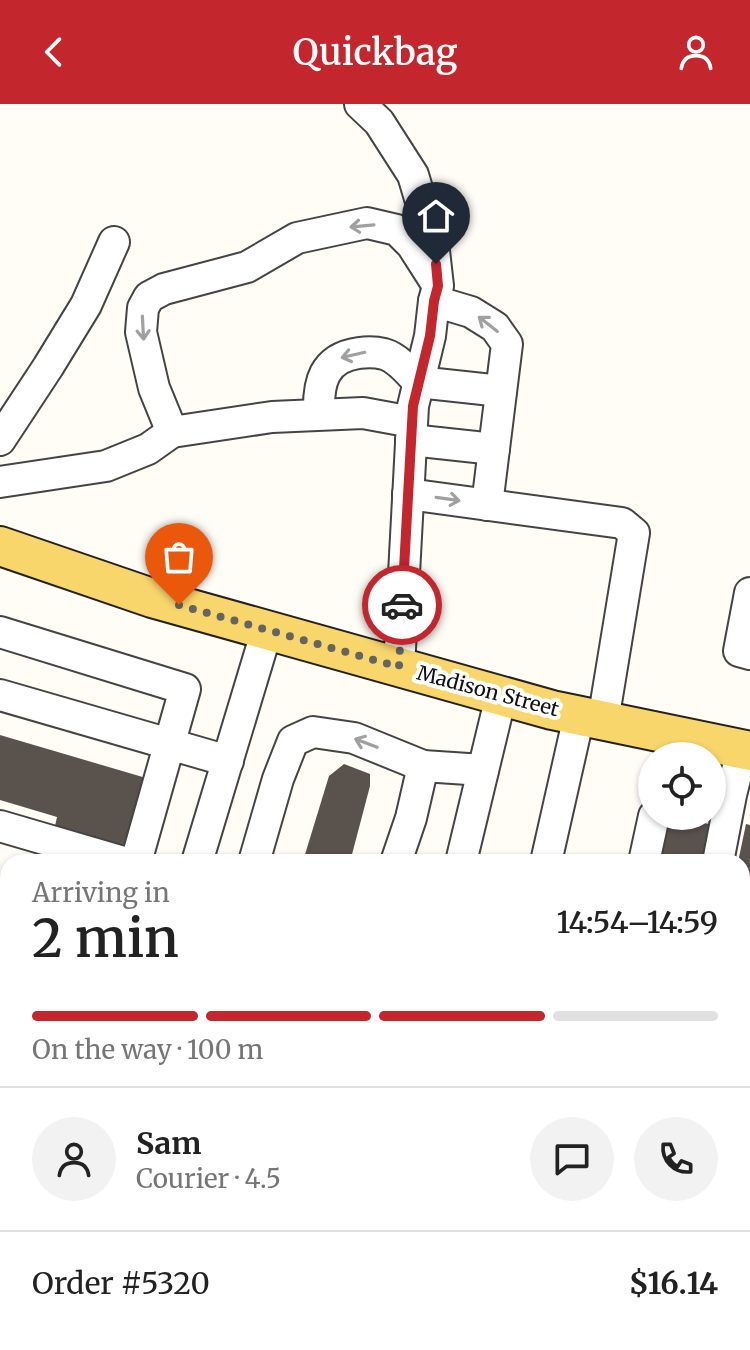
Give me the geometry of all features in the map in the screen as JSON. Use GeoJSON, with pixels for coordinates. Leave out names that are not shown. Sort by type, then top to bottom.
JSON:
{"type":"FeatureCollection","features":[{"type":"Feature","properties":{"kind":"main road","name":"Madison Street"},"geometry":{"type":"LineString","coordinates":[[0,546],[152,598],[501,696],[591,718],[659,742]]}},
{"type":"Feature","properties":{"kind":"main road","name":"Madison Street"},"geometry":{"type":"LineString","coordinates":[[726,750],[746,751]]}},
{"type":"Feature","properties":{"kind":"street"},"geometry":{"type":"LineString","coordinates":[[360,104],[379,122],[413,175],[433,242],[436,294],[430,336],[413,406],[399,667]]}},
{"type":"Feature","properties":{"kind":"street"},"geometry":{"type":"LineString","coordinates":[[172,432],[154,388],[141,332],[143,308],[149,297],[164,289],[247,267],[297,238],[367,223],[397,230],[412,245],[436,294],[495,327],[507,344],[487,505]]}},
{"type":"Feature","properties":{"kind":"street"},"geometry":{"type":"LineString","coordinates":[[0,440],[86,305],[114,242]]}},
{"type":"Feature","properties":{"kind":"street"},"geometry":{"type":"LineString","coordinates":[[319,414],[318,393],[323,376],[333,362],[345,355],[368,352],[385,354],[402,364],[418,382],[501,391]]}},
{"type":"Feature","properties":{"kind":"street"},"geometry":{"type":"LineString","coordinates":[[0,482],[106,466],[148,449],[172,432],[272,417],[363,413],[411,431],[494,449]]}},
{"type":"Feature","properties":{"kind":"street"},"geometry":{"type":"LineString","coordinates":[[408,494],[622,523],[634,533],[591,718],[548,854]]}},
{"type":"Feature","properties":{"kind":"street"},"geometry":{"type":"LineString","coordinates":[[750,593],[739,651],[750,654]]}},
{"type":"Feature","properties":{"kind":"street"},"geometry":{"type":"LineString","coordinates":[[199,854],[267,630]]}},
{"type":"Feature","properties":{"kind":"street"},"geometry":{"type":"LineString","coordinates":[[0,632],[185,689],[138,854]]}},
{"type":"Feature","properties":{"kind":"street"},"geometry":{"type":"LineString","coordinates":[[0,695],[228,761]]}},
{"type":"Feature","properties":{"kind":"street"},"geometry":{"type":"LineString","coordinates":[[463,854],[501,696]]}},
{"type":"Feature","properties":{"kind":"street"},"geometry":{"type":"LineString","coordinates":[[256,854],[278,779],[293,741],[313,732],[354,738],[423,766],[483,770]]}},
{"type":"Feature","properties":{"kind":"street"},"geometry":{"type":"LineString","coordinates":[[720,854],[731,795],[746,751]]}},
{"type":"Feature","properties":{"kind":"street"},"geometry":{"type":"LineString","coordinates":[[399,854],[423,766]]}},
{"type":"Feature","properties":{"kind":"street"},"geometry":{"type":"LineString","coordinates":[[0,826],[96,854]]}},
{"type":"Feature","properties":{"kind":"street"},"geometry":{"type":"LineString","coordinates":[[646,854],[651,830]]}},
{"type":"Feature","properties":{"kind":"building"},"geometry":{"type":"Polygon","coordinates":[[[0,735],[146,778],[125,847],[55,826],[57,817],[0,800],[0,735]]]}},
{"type":"Feature","properties":{"kind":"building"},"geometry":{"type":"Polygon","coordinates":[[[344,764],[370,774],[370,786],[352,854],[305,854],[329,776],[344,764]]]}},
{"type":"Feature","properties":{"kind":"building"},"geometry":{"type":"Polygon","coordinates":[[[746,824],[750,825],[750,854],[740,854],[746,824]]]}},
{"type":"Feature","properties":{"kind":"building"},"geometry":{"type":"Polygon","coordinates":[[[665,830],[713,830],[709,854],[661,854],[665,830]]]}},
{"type":"Feature","properties":{"kind":"way so far"},"geometry":{"type":"LineString","coordinates":[[179,605],[399,667],[402,605]]}},
{"type":"Feature","properties":{"kind":"route"},"geometry":{"type":"LineString","coordinates":[[402,605],[413,406],[430,336],[438,286],[436,264]]}}]}
